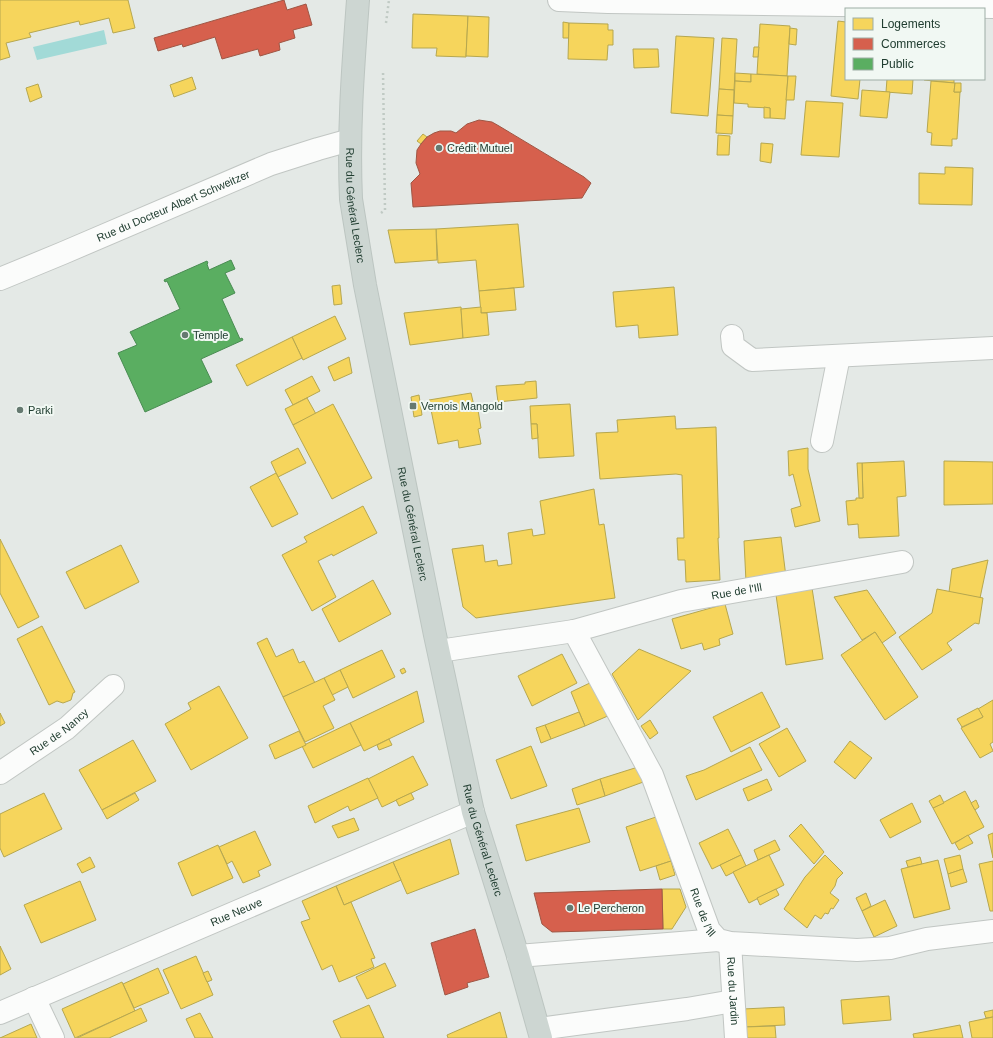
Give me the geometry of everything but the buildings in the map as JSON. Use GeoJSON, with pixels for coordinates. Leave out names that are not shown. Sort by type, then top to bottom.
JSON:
{"type":"FeatureCollection","features":[{"type":"Feature","properties":{"kind":"main road","name":"Rue du Général Leclerc"},"geometry":{"type":"LineString","coordinates":[[358,0],[351,91],[351,199],[365,285],[439,651],[474,812],[540,1033]]}},
{"type":"Feature","properties":{"kind":"street"},"geometry":{"type":"LineString","coordinates":[[559,0],[608,2],[837,3],[993,7]]}},
{"type":"Feature","properties":{"kind":"street","name":"Rue du Docteur Albert Schweitzer"},"geometry":{"type":"LineString","coordinates":[[0,279],[271,164],[318,148],[350,140]]}},
{"type":"Feature","properties":{"kind":"street"},"geometry":{"type":"LineString","coordinates":[[732,336],[733,346],[752,360],[993,348]]}},
{"type":"Feature","properties":{"kind":"street"},"geometry":{"type":"LineString","coordinates":[[822,441],[839,356]]}},
{"type":"Feature","properties":{"kind":"street","name":"Rue de l'Ill"},"geometry":{"type":"LineString","coordinates":[[439,651],[574,631],[681,601],[902,562]]}},
{"type":"Feature","properties":{"kind":"street","name":"Rue de l'Ill"},"geometry":{"type":"LineString","coordinates":[[574,631],[652,775],[709,930],[724,942],[875,950],[890,948],[926,939],[993,931]]}},
{"type":"Feature","properties":{"kind":"street","name":"Rue de Nancy"},"geometry":{"type":"LineString","coordinates":[[0,773],[67,728],[113,686]]}},
{"type":"Feature","properties":{"kind":"street","name":"Rue Neuve"},"geometry":{"type":"LineString","coordinates":[[0,1013],[474,812]]}},
{"type":"Feature","properties":{"kind":"street"},"geometry":{"type":"LineString","coordinates":[[518,956],[724,942]]}},
{"type":"Feature","properties":{"kind":"street","name":"Rue du Jardin"},"geometry":{"type":"LineString","coordinates":[[724,942],[733,1001],[736,1038]]}},
{"type":"Feature","properties":{"kind":"street"},"geometry":{"type":"LineString","coordinates":[[34,998],[53,1038]]}},
{"type":"Feature","properties":{"kind":"street"},"geometry":{"type":"LineString","coordinates":[[540,1033],[733,1001]]}},
{"type":"Feature","properties":{"kind":"path"},"geometry":{"type":"LineString","coordinates":[[386,28],[389,0]]}},
{"type":"Feature","properties":{"kind":"path"},"geometry":{"type":"LineString","coordinates":[[383,67],[384,169]]}},
{"type":"Feature","properties":{"kind":"water"},"geometry":{"type":"Polygon","coordinates":[[[104,30],[107,44],[37,60],[33,47],[104,30]]]}},
{"type":"Feature","properties":{"kind":"place","name":"Crédit Mutuel"},"geometry":{"type":"Point","coordinates":[439,148]}},
{"type":"Feature","properties":{"kind":"place","name":"Temple"},"geometry":{"type":"Point","coordinates":[185,335]}},
{"type":"Feature","properties":{"kind":"place","name":"Vernois Mangold"},"geometry":{"type":"Point","coordinates":[413,406]}},
{"type":"Feature","properties":{"kind":"place","name":"Parki"},"geometry":{"type":"Point","coordinates":[20,410]}},
{"type":"Feature","properties":{"kind":"place","name":"Le Percheron"},"geometry":{"type":"Point","coordinates":[570,908]}}]}
